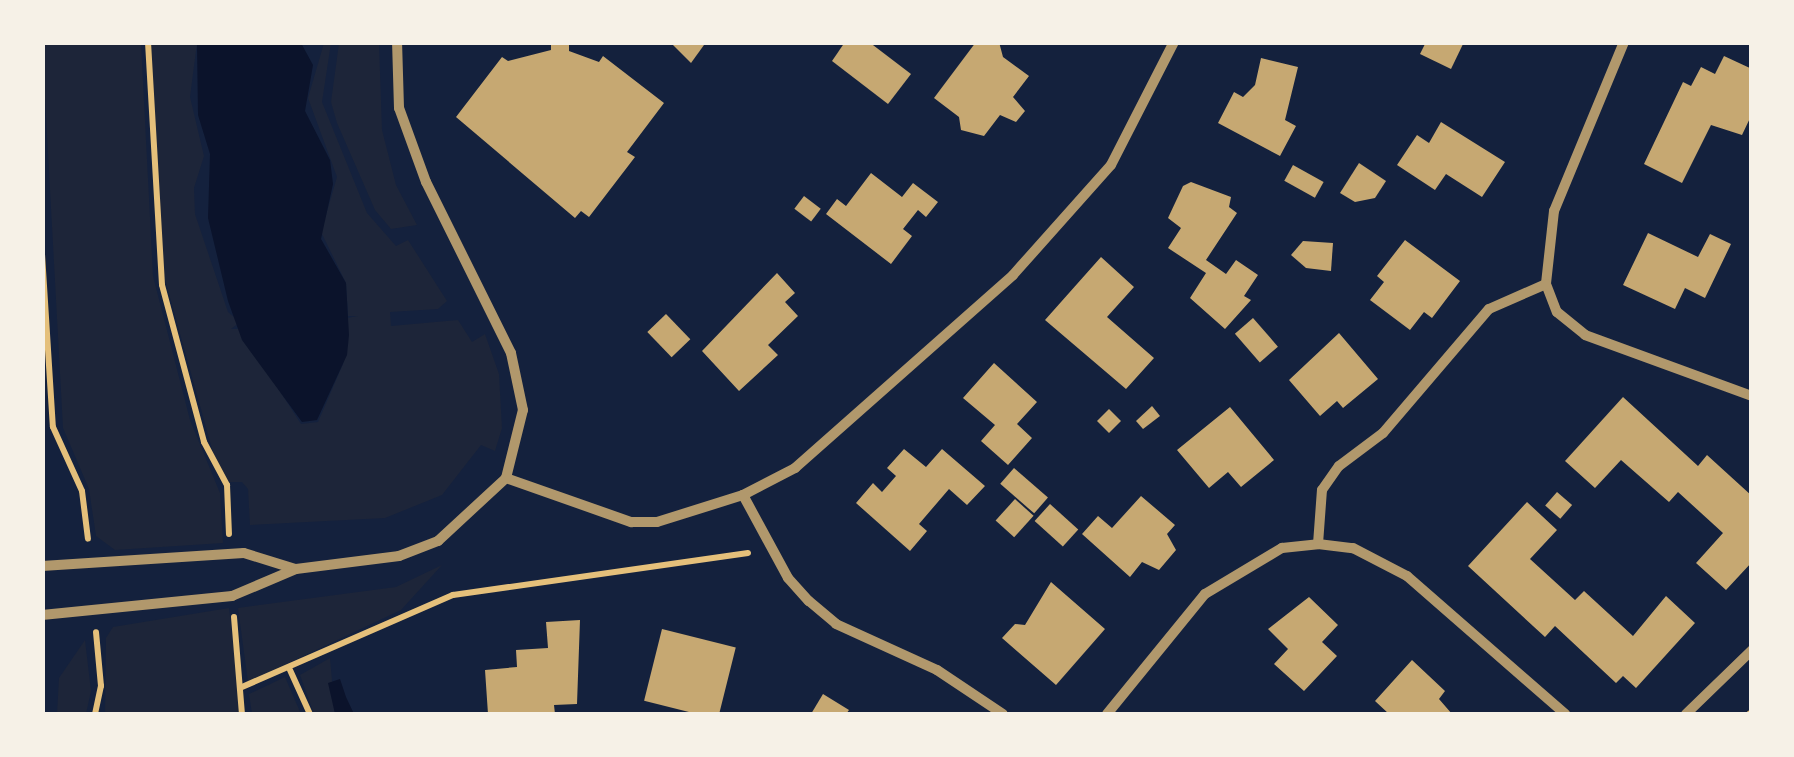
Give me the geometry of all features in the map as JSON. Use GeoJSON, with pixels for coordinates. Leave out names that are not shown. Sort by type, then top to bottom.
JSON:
{"type":"FeatureCollection","features":[{"type":"Feature","properties":{"kind":"street"},"geometry":{"type":"LineString","coordinates":[[42,615],[232,596],[296,569],[399,556],[438,540],[506,478],[523,410],[511,353],[426,182],[399,108],[397,42]]}},
{"type":"Feature","properties":{"kind":"street"},"geometry":{"type":"LineString","coordinates":[[506,478],[631,522],[657,522],[743,495],[795,468],[1014,275],[1111,165],[1174,42]]}},
{"type":"Feature","properties":{"kind":"street"},"geometry":{"type":"LineString","coordinates":[[1624,42],[1554,211],[1546,284],[1557,312],[1585,335],[1627,356],[1752,396]]}},
{"type":"Feature","properties":{"kind":"street"},"geometry":{"type":"LineString","coordinates":[[1318,544],[1322,490],[1338,466],[1396,419],[1489,308],[1546,284]]}},
{"type":"Feature","properties":{"kind":"street"},"geometry":{"type":"LineString","coordinates":[[743,495],[788,578],[836,624],[937,670],[1003,714]]}},
{"type":"Feature","properties":{"kind":"street"},"geometry":{"type":"LineString","coordinates":[[1107,714],[1205,594],[1282,548],[1318,544],[1353,548],[1407,576],[1565,714]]}},
{"type":"Feature","properties":{"kind":"street"},"geometry":{"type":"LineString","coordinates":[[42,566],[230,554],[296,569]]}},
{"type":"Feature","properties":{"kind":"street"},"geometry":{"type":"LineString","coordinates":[[1686,714],[1752,650]]}},
{"type":"Feature","properties":{"kind":"path"},"geometry":{"type":"LineString","coordinates":[[148,42],[157,254],[204,442],[226,486],[230,554]]}},
{"type":"Feature","properties":{"kind":"path"},"geometry":{"type":"LineString","coordinates":[[42,254],[53,427],[82,491],[90,563]]}},
{"type":"Feature","properties":{"kind":"path"},"geometry":{"type":"LineString","coordinates":[[242,687],[290,670],[453,595],[772,550]]}},
{"type":"Feature","properties":{"kind":"path"},"geometry":{"type":"LineString","coordinates":[[232,596],[242,714]]}},
{"type":"Feature","properties":{"kind":"path"},"geometry":{"type":"LineString","coordinates":[[94,610],[101,686],[95,714]]}},
{"type":"Feature","properties":{"kind":"path"},"geometry":{"type":"LineString","coordinates":[[290,670],[310,714]]}},
{"type":"Feature","properties":{"kind":"shaded area"},"geometry":{"type":"Polygon","coordinates":[[[42,43],[141,43],[153,276],[190,420],[220,493],[223,543],[115,550],[96,536],[89,489],[63,428],[42,43]]]}},
{"type":"Feature","properties":{"kind":"shaded area"},"geometry":{"type":"Polygon","coordinates":[[[150,43],[197,43],[190,97],[204,156],[194,188],[195,214],[228,312],[240,322],[231,329],[240,329],[301,424],[318,422],[343,364],[347,318],[358,316],[348,316],[346,283],[321,232],[337,177],[308,98],[324,43],[331,43],[322,102],[367,213],[396,246],[408,240],[447,301],[438,309],[390,312],[391,326],[458,320],[472,342],[485,334],[499,374],[502,428],[495,451],[481,445],[442,495],[385,518],[250,525],[248,489],[242,482],[228,482],[214,456],[164,276],[150,43]]]}},
{"type":"Feature","properties":{"kind":"shaded area"},"geometry":{"type":"Polygon","coordinates":[[[197,43],[301,43],[313,65],[305,111],[330,160],[333,184],[321,239],[346,283],[349,335],[347,355],[317,420],[302,422],[242,340],[228,301],[208,218],[210,154],[198,115],[197,43]]]}},
{"type":"Feature","properties":{"kind":"shaded area"},"geometry":{"type":"Polygon","coordinates":[[[339,43],[379,43],[382,130],[396,185],[417,225],[391,229],[375,210],[337,123],[331,102],[339,43]]]}},
{"type":"Feature","properties":{"kind":"shaded area"},"geometry":{"type":"Polygon","coordinates":[[[442,565],[401,610],[248,682],[238,608],[396,587],[442,565]]]}},
{"type":"Feature","properties":{"kind":"shaded area"},"geometry":{"type":"Polygon","coordinates":[[[229,608],[241,714],[105,714],[106,638],[113,627],[229,608]]]}},
{"type":"Feature","properties":{"kind":"shaded area"},"geometry":{"type":"Polygon","coordinates":[[[85,640],[91,691],[86,714],[57,714],[59,678],[85,640]]]}},
{"type":"Feature","properties":{"kind":"shaded area"},"geometry":{"type":"Polygon","coordinates":[[[330,658],[335,714],[314,714],[300,675],[330,658]]]}},
{"type":"Feature","properties":{"kind":"shaded area"},"geometry":{"type":"Polygon","coordinates":[[[285,677],[301,714],[252,714],[249,694],[285,677]]]}},
{"type":"Feature","properties":{"kind":"shaded area"},"geometry":{"type":"Polygon","coordinates":[[[340,679],[354,714],[335,714],[328,683],[340,679]]]}},
{"type":"Feature","properties":{"kind":"building"},"geometry":{"type":"Polygon","coordinates":[[[670,42],[701,42],[704,45],[691,63],[670,42]]]}},
{"type":"Feature","properties":{"kind":"building"},"geometry":{"type":"Polygon","coordinates":[[[845,42],[869,42],[911,74],[888,104],[832,61],[845,42]]]}},
{"type":"Feature","properties":{"kind":"building"},"geometry":{"type":"Polygon","coordinates":[[[976,42],[999,42],[1003,57],[1029,76],[1013,97],[1025,111],[1016,122],[1000,115],[984,136],[961,130],[959,117],[934,98],[976,42]]]}},
{"type":"Feature","properties":{"kind":"building"},"geometry":{"type":"Polygon","coordinates":[[[1426,42],[1464,42],[1451,69],[1420,54],[1426,42]]]}},
{"type":"Feature","properties":{"kind":"building"},"geometry":{"type":"Polygon","coordinates":[[[551,44],[569,45],[569,51],[599,62],[603,56],[664,103],[627,152],[635,157],[589,217],[581,211],[575,218],[456,117],[502,57],[508,61],[551,50],[551,44]]]}},
{"type":"Feature","properties":{"kind":"building"},"geometry":{"type":"Polygon","coordinates":[[[1724,56],[1752,69],[1752,114],[1742,135],[1711,125],[1682,183],[1644,164],[1683,82],[1691,86],[1701,67],[1715,74],[1724,56]]]}},
{"type":"Feature","properties":{"kind":"building"},"geometry":{"type":"Polygon","coordinates":[[[1261,58],[1298,67],[1285,120],[1296,126],[1280,156],[1218,123],[1234,92],[1243,97],[1255,85],[1261,58]]]}},
{"type":"Feature","properties":{"kind":"building"},"geometry":{"type":"Polygon","coordinates":[[[1441,122],[1505,162],[1482,197],[1446,174],[1435,190],[1397,165],[1417,135],[1429,143],[1441,122]]]}},
{"type":"Feature","properties":{"kind":"building"},"geometry":{"type":"Polygon","coordinates":[[[1359,163],[1386,181],[1375,198],[1355,202],[1340,193],[1359,163]]]}},
{"type":"Feature","properties":{"kind":"building"},"geometry":{"type":"Polygon","coordinates":[[[1293,165],[1324,182],[1315,198],[1284,181],[1293,165]]]}},
{"type":"Feature","properties":{"kind":"building"},"geometry":{"type":"Polygon","coordinates":[[[871,173],[902,197],[913,183],[938,202],[926,217],[918,210],[903,229],[912,236],[891,264],[826,214],[837,199],[846,206],[871,173]]]}},
{"type":"Feature","properties":{"kind":"building"},"geometry":{"type":"Polygon","coordinates":[[[1191,182],[1231,197],[1229,207],[1237,213],[1206,260],[1226,274],[1236,260],[1258,275],[1244,296],[1251,300],[1225,329],[1190,298],[1206,273],[1168,248],[1181,228],[1168,218],[1183,186],[1191,182]]]}},
{"type":"Feature","properties":{"kind":"building"},"geometry":{"type":"Polygon","coordinates":[[[804,196],[821,209],[811,221],[794,209],[804,196]]]}},
{"type":"Feature","properties":{"kind":"building"},"geometry":{"type":"Polygon","coordinates":[[[1648,233],[1698,257],[1710,234],[1731,244],[1705,298],[1685,288],[1675,309],[1623,285],[1648,233]]]}},
{"type":"Feature","properties":{"kind":"building"},"geometry":{"type":"Polygon","coordinates":[[[1405,240],[1460,281],[1432,318],[1424,312],[1410,330],[1370,300],[1384,282],[1377,276],[1405,240]]]}},
{"type":"Feature","properties":{"kind":"building"},"geometry":{"type":"Polygon","coordinates":[[[1303,241],[1333,243],[1331,271],[1306,268],[1291,255],[1303,241]]]}},
{"type":"Feature","properties":{"kind":"building"},"geometry":{"type":"Polygon","coordinates":[[[1101,257],[1134,287],[1107,317],[1154,358],[1126,389],[1045,320],[1101,257]]]}},
{"type":"Feature","properties":{"kind":"building"},"geometry":{"type":"Polygon","coordinates":[[[777,273],[795,293],[785,302],[798,316],[768,345],[778,355],[739,391],[702,351],[777,273]]]}},
{"type":"Feature","properties":{"kind":"building"},"geometry":{"type":"Polygon","coordinates":[[[666,314],[690,339],[672,357],[647,332],[666,314]]]}},
{"type":"Feature","properties":{"kind":"building"},"geometry":{"type":"Polygon","coordinates":[[[1253,318],[1278,347],[1260,362],[1235,334],[1253,318]]]}},
{"type":"Feature","properties":{"kind":"building"},"geometry":{"type":"Polygon","coordinates":[[[1339,333],[1378,379],[1343,408],[1337,401],[1320,416],[1289,380],[1339,333]]]}},
{"type":"Feature","properties":{"kind":"building"},"geometry":{"type":"Polygon","coordinates":[[[994,363],[1037,402],[1017,424],[1032,438],[1008,465],[981,441],[995,425],[963,398],[994,363]]]}},
{"type":"Feature","properties":{"kind":"building"},"geometry":{"type":"Polygon","coordinates":[[[1623,397],[1698,466],[1707,455],[1752,496],[1752,562],[1726,590],[1696,563],[1723,533],[1678,492],[1669,502],[1621,460],[1595,488],[1565,461],[1623,397]]]}},
{"type":"Feature","properties":{"kind":"building"},"geometry":{"type":"Polygon","coordinates":[[[1152,406],[1160,416],[1143,429],[1136,421],[1152,406]]]}},
{"type":"Feature","properties":{"kind":"building"},"geometry":{"type":"Polygon","coordinates":[[[1230,407],[1274,460],[1241,487],[1228,472],[1209,488],[1177,450],[1230,407]]]}},
{"type":"Feature","properties":{"kind":"building"},"geometry":{"type":"Polygon","coordinates":[[[1109,409],[1121,421],[1109,433],[1097,421],[1109,409]]]}},
{"type":"Feature","properties":{"kind":"building"},"geometry":{"type":"Polygon","coordinates":[[[904,449],[926,467],[942,449],[985,486],[967,505],[949,489],[919,524],[927,531],[910,551],[856,503],[873,483],[882,492],[896,476],[887,468],[904,449]]]}},
{"type":"Feature","properties":{"kind":"building"},"geometry":{"type":"Polygon","coordinates":[[[1014,468],[1048,498],[1034,513],[1000,484],[1014,468]]]}},
{"type":"Feature","properties":{"kind":"building"},"geometry":{"type":"Polygon","coordinates":[[[1557,492],[1572,505],[1560,519],[1545,506],[1557,492]]]}},
{"type":"Feature","properties":{"kind":"building"},"geometry":{"type":"Polygon","coordinates":[[[1141,496],[1175,525],[1167,534],[1176,550],[1159,570],[1142,562],[1130,577],[1082,534],[1098,516],[1112,528],[1141,496]]]}},
{"type":"Feature","properties":{"kind":"building"},"geometry":{"type":"Polygon","coordinates":[[[1015,499],[1034,516],[1014,537],[996,521],[1015,499]]]}},
{"type":"Feature","properties":{"kind":"building"},"geometry":{"type":"Polygon","coordinates":[[[1527,502],[1557,530],[1530,559],[1575,600],[1584,591],[1633,636],[1666,596],[1695,623],[1636,688],[1623,676],[1616,683],[1555,626],[1545,637],[1468,566],[1527,502]]]}},
{"type":"Feature","properties":{"kind":"building"},"geometry":{"type":"Polygon","coordinates":[[[1050,504],[1078,529],[1063,547],[1035,521],[1050,504]]]}},
{"type":"Feature","properties":{"kind":"building"},"geometry":{"type":"Polygon","coordinates":[[[1051,582],[1105,629],[1056,685],[1002,638],[1015,624],[1025,625],[1051,582]]]}},
{"type":"Feature","properties":{"kind":"building"},"geometry":{"type":"Polygon","coordinates":[[[1309,597],[1338,625],[1322,642],[1337,656],[1304,691],[1274,664],[1288,649],[1268,629],[1309,597]]]}},
{"type":"Feature","properties":{"kind":"building"},"geometry":{"type":"Polygon","coordinates":[[[580,620],[577,704],[554,705],[555,714],[488,714],[485,670],[517,667],[516,650],[548,648],[546,622],[580,620]]]}},
{"type":"Feature","properties":{"kind":"building"},"geometry":{"type":"Polygon","coordinates":[[[662,629],[736,647],[719,714],[697,714],[644,701],[662,629]]]}},
{"type":"Feature","properties":{"kind":"building"},"geometry":{"type":"Polygon","coordinates":[[[1412,660],[1445,691],[1439,699],[1452,714],[1389,714],[1375,701],[1412,660]]]}},
{"type":"Feature","properties":{"kind":"building"},"geometry":{"type":"Polygon","coordinates":[[[823,694],[849,710],[846,714],[811,714],[823,694]]]}}]}
